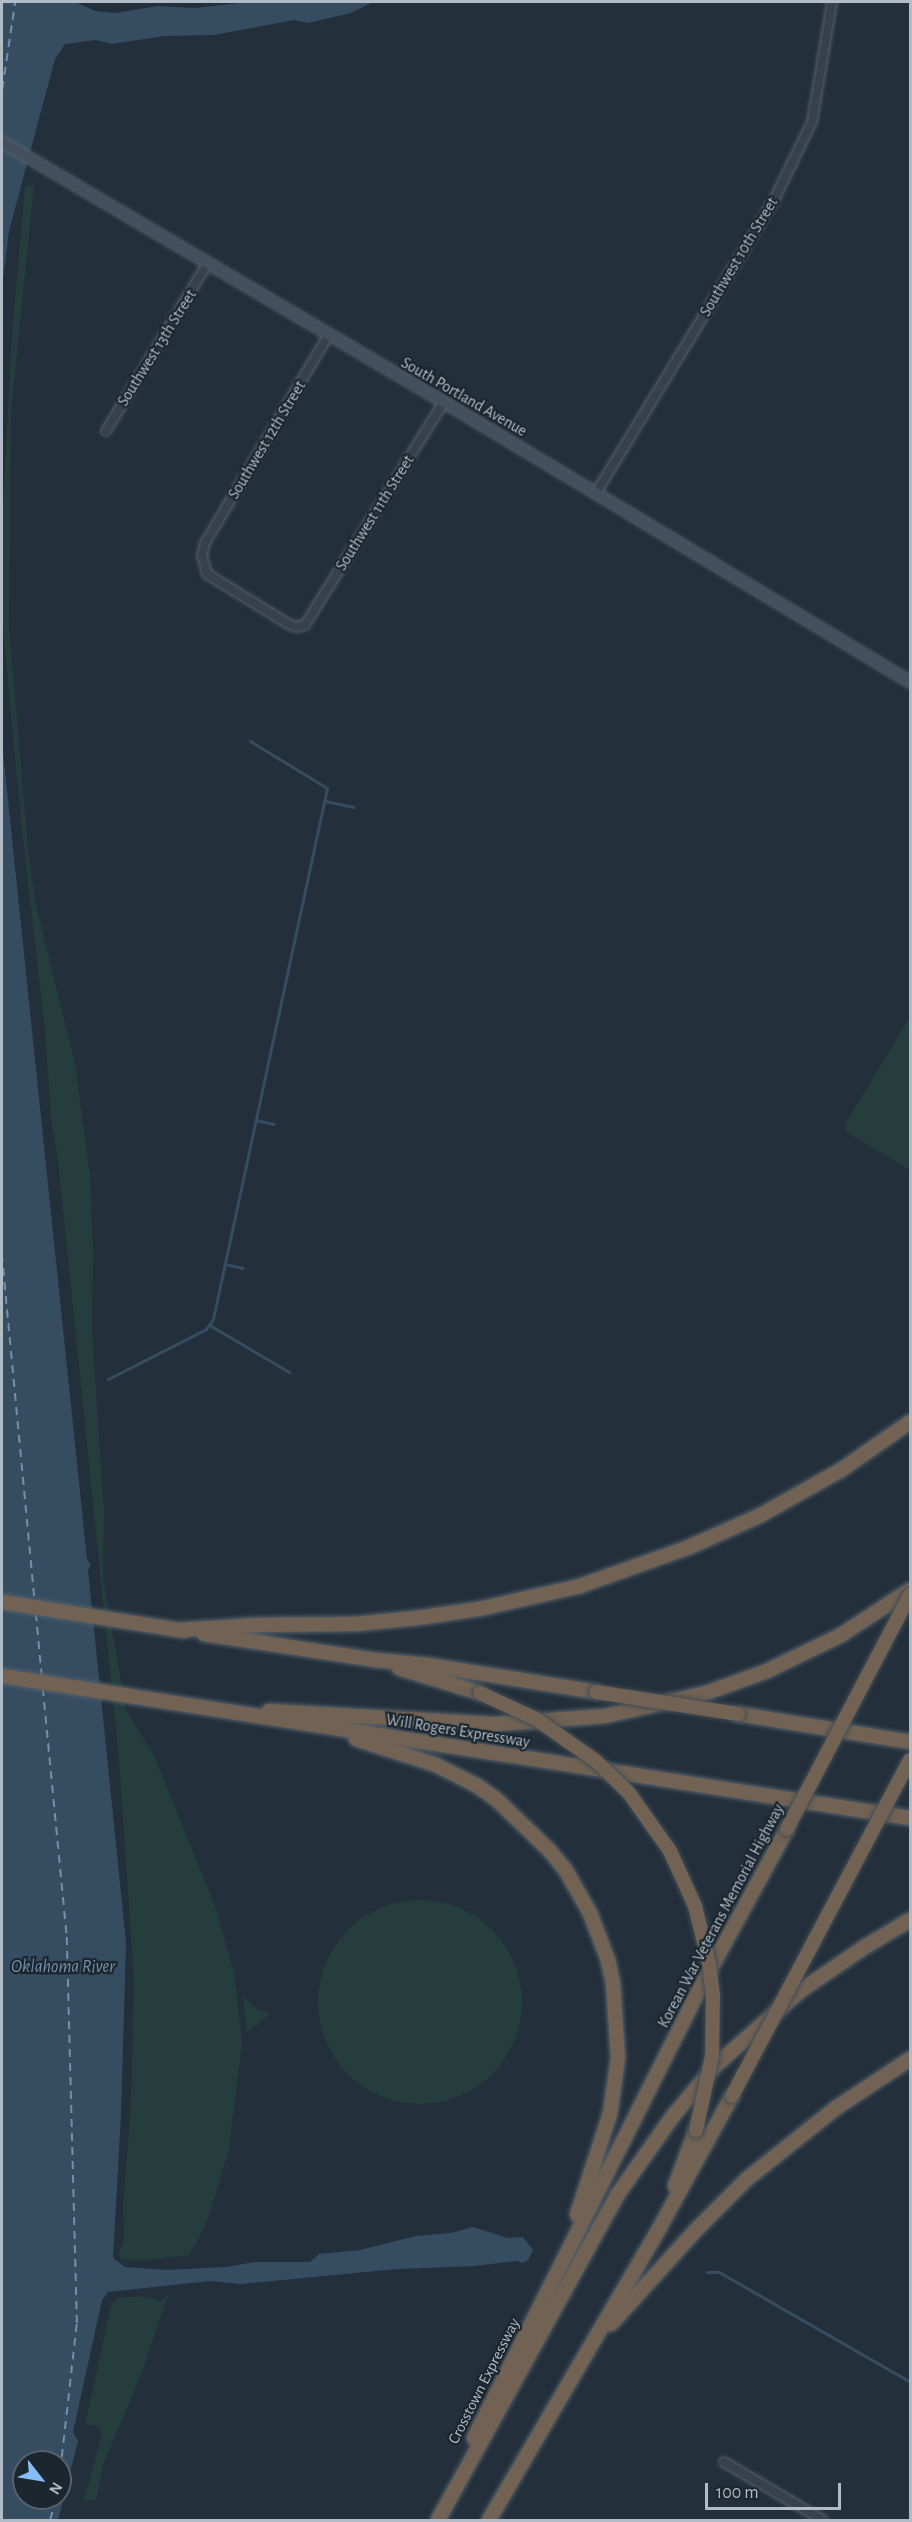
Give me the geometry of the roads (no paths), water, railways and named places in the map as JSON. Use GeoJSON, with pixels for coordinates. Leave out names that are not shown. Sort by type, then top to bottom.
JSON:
{"type":"FeatureCollection","features":[{"type":"Feature","properties":{"kind":"highway"},"geometry":{"type":"LineString","coordinates":[[177,1630],[258,1625],[355,1624],[417,1618],[479,1609],[580,1586],[678,1552],[760,1515],[841,1470],[910,1422]]}},
{"type":"Feature","properties":{"kind":"highway"},"geometry":{"type":"LineString","coordinates":[[210,1708],[497,1724],[605,1716],[706,1693],[767,1671],[841,1635],[910,1590]]}},
{"type":"Feature","properties":{"kind":"highway","name":"Korean War Veterans Memorial Highway"},"geometry":{"type":"LineString","coordinates":[[565,2255],[699,1989],[787,1829],[910,1596]]}},
{"type":"Feature","properties":{"kind":"highway"},"geometry":{"type":"LineString","coordinates":[[2,1602],[375,1660],[428,1665],[910,1742]]}},
{"type":"Feature","properties":{"kind":"highway"},"geometry":{"type":"LineString","coordinates":[[375,1660],[480,1693],[536,1719],[597,1761],[634,1800],[670,1851],[695,1906],[709,1963],[713,1995],[712,2056],[696,2130],[660,2227]]}},
{"type":"Feature","properties":{"kind":"highway","name":"Will Rogers Expressway"},"geometry":{"type":"LineString","coordinates":[[2,1676],[910,1818]]}},
{"type":"Feature","properties":{"kind":"highway"},"geometry":{"type":"LineString","coordinates":[[309,1725],[424,1760],[476,1785],[515,1815],[549,1850],[565,1869],[590,1913],[608,1959],[613,1983],[618,2058],[610,2114],[565,2255]]}},
{"type":"Feature","properties":{"kind":"highway"},"geometry":{"type":"LineString","coordinates":[[489,2520],[660,2227],[910,1760]]}},
{"type":"Feature","properties":{"kind":"highway"},"geometry":{"type":"LineString","coordinates":[[438,2520],[618,2194],[673,2116],[715,2066],[791,1998],[855,1953],[910,1920]]}},
{"type":"Feature","properties":{"kind":"highway"},"geometry":{"type":"LineString","coordinates":[[591,2346],[674,2253],[747,2179],[828,2113],[910,2059]]}},
{"type":"Feature","properties":{"kind":"highway","name":"Crosstown Expressway"},"geometry":{"type":"LineString","coordinates":[[432,2520],[565,2255]]}},
{"type":"Feature","properties":{"kind":"main road","name":"South Portland Avenue"},"geometry":{"type":"LineString","coordinates":[[2,141],[328,336],[444,402],[910,682]]}},
{"type":"Feature","properties":{"kind":"street","name":"Southwest 10th Street"},"geometry":{"type":"LineString","coordinates":[[596,493],[772,204],[798,152],[812,122],[832,2]]}},
{"type":"Feature","properties":{"kind":"street","name":"Southwest 13th Street"},"geometry":{"type":"LineString","coordinates":[[106,431],[207,264]]}},
{"type":"Feature","properties":{"kind":"street","name":"Southwest 12th Street"},"geometry":{"type":"LineString","coordinates":[[305,625],[295,627],[207,574],[202,555],[205,543],[328,336]]}},
{"type":"Feature","properties":{"kind":"street","name":"Southwest 11th Street"},"geometry":{"type":"LineString","coordinates":[[305,625],[444,402]]}},
{"type":"Feature","properties":{"kind":"street"},"geometry":{"type":"LineString","coordinates":[[724,2462],[823,2520]]}},
{"type":"Feature","properties":{"kind":"water"},"geometry":{"type":"Polygon","coordinates":[[[2,2],[75,2],[95,11],[115,13],[158,6],[195,8],[250,2],[373,2],[351,13],[308,23],[294,20],[214,35],[164,36],[112,44],[96,40],[65,44],[55,59],[9,231],[2,288],[2,2]]]}},
{"type":"Feature","properties":{"kind":"water","name":"Oklahoma River"},"geometry":{"type":"Polygon","coordinates":[[[2,742],[87,1559],[91,1565],[88,1570],[126,1942],[121,2115],[113,2258],[125,2267],[167,2270],[226,2267],[255,2262],[310,2262],[319,2254],[360,2250],[416,2236],[451,2233],[473,2227],[508,2238],[523,2237],[533,2250],[528,2260],[522,2263],[517,2261],[474,2266],[397,2269],[240,2284],[210,2281],[108,2292],[102,2300],[73,2432],[78,2441],[72,2465],[72,2450],[12,2450],[12,2510],[61,2510],[58,2520],[2,2520],[2,742]]]}},
{"type":"Feature","properties":{"kind":"waterway"},"geometry":{"type":"LineString","coordinates":[[108,1379],[206,1329],[213,1319],[327,788],[250,741]]}},
{"type":"Feature","properties":{"kind":"waterway"},"geometry":{"type":"LineString","coordinates":[[325,801],[353,807]]}},
{"type":"Feature","properties":{"kind":"waterway"},"geometry":{"type":"LineString","coordinates":[[256,1120],[274,1124]]}},
{"type":"Feature","properties":{"kind":"waterway"},"geometry":{"type":"LineString","coordinates":[[225,1264],[243,1268]]}},
{"type":"Feature","properties":{"kind":"waterway"},"geometry":{"type":"LineString","coordinates":[[211,1326],[289,1372]]}},
{"type":"Feature","properties":{"kind":"waterway"},"geometry":{"type":"LineString","coordinates":[[707,2272],[719,2272],[910,2382]]}}]}
